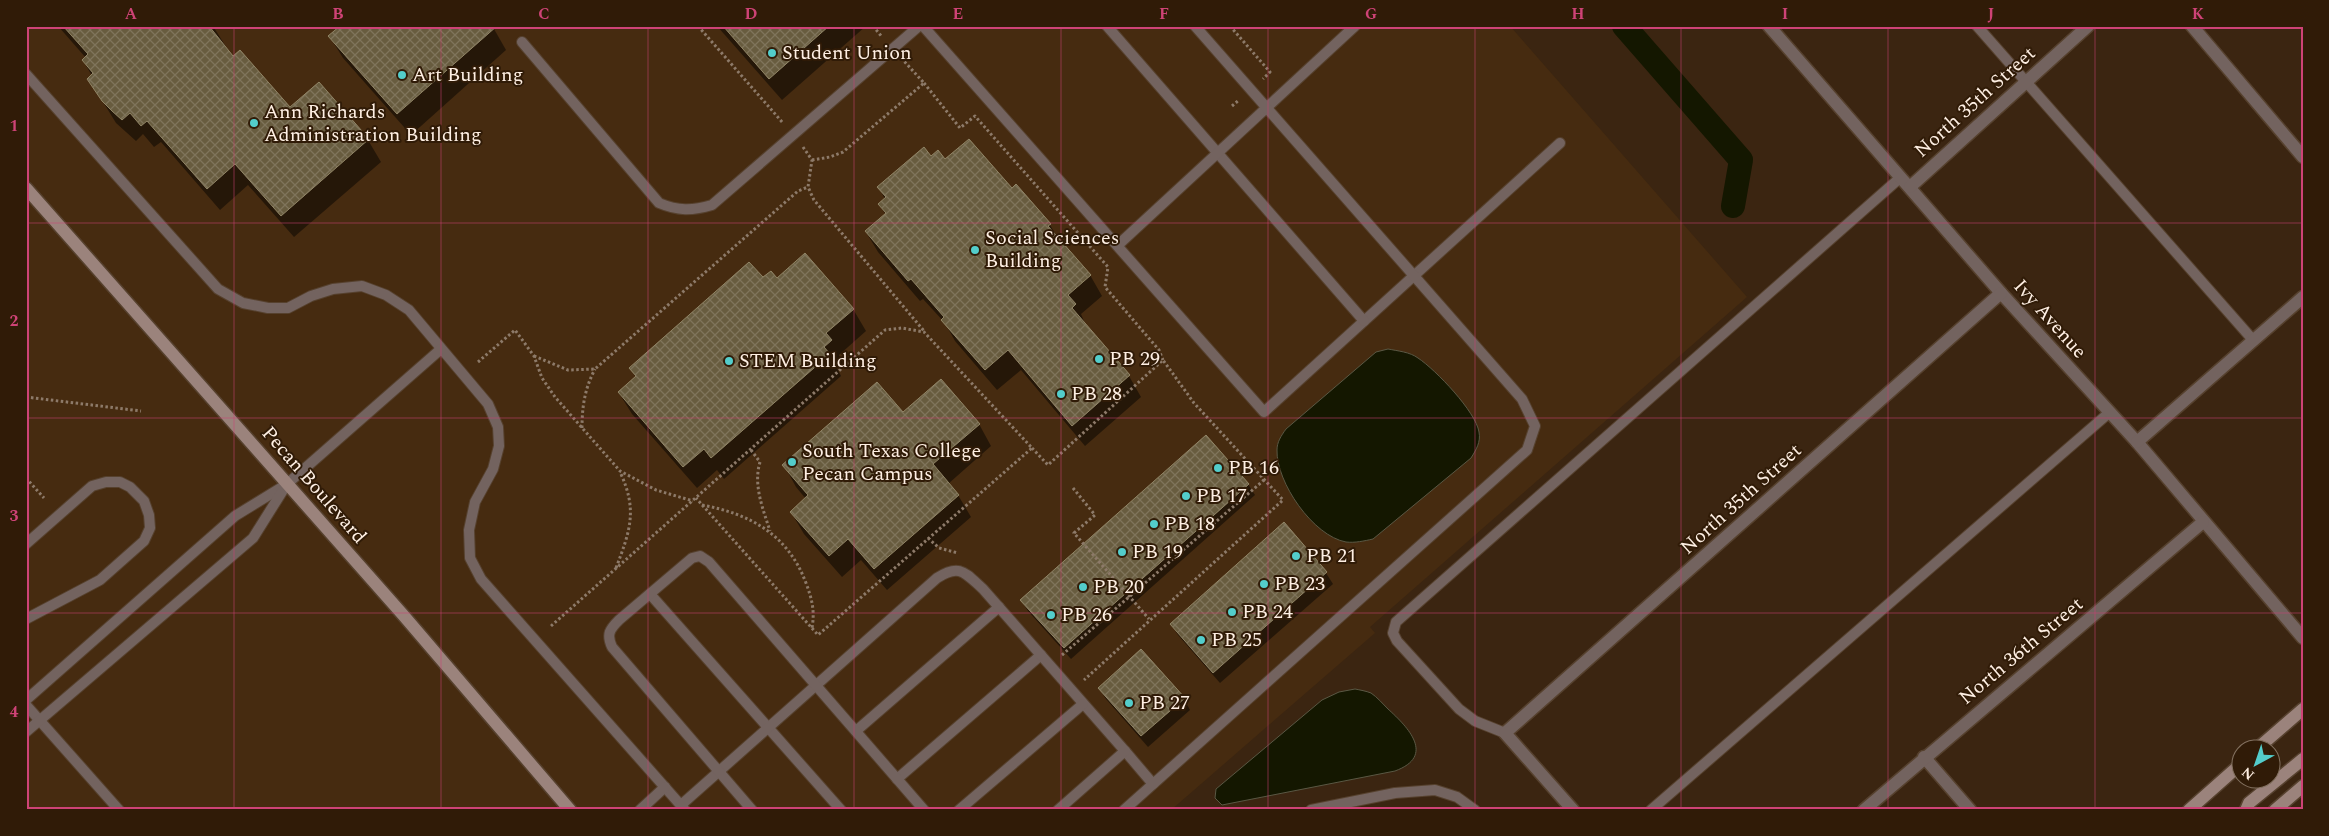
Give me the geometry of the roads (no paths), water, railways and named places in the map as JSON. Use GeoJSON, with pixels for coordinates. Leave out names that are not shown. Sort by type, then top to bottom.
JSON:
{"type":"FeatureCollection","features":[{"type":"Feature","properties":{"kind":"main road","name":"Pecan Boulevard"},"geometry":{"type":"LineString","coordinates":[[26,188],[287,484],[570,810]]}},
{"type":"Feature","properties":{"kind":"main road"},"geometry":{"type":"LineString","coordinates":[[2270,738],[2303,709]]}},
{"type":"Feature","properties":{"kind":"main road"},"geometry":{"type":"LineString","coordinates":[[2246,810],[2249,803],[2303,759]]}},
{"type":"Feature","properties":{"kind":"main road"},"geometry":{"type":"LineString","coordinates":[[2189,810],[2232,772]]}},
{"type":"Feature","properties":{"kind":"main road"},"geometry":{"type":"LineString","coordinates":[[2275,810],[2303,786]]}},
{"type":"Feature","properties":{"kind":"street","name":"Ivy Avenue"},"geometry":{"type":"LineString","coordinates":[[1769,26],[2001,293],[2137,442],[2303,638]]}},
{"type":"Feature","properties":{"kind":"street","name":"North 35th Street"},"geometry":{"type":"LineString","coordinates":[[1905,182],[2026,82],[2088,26]]}},
{"type":"Feature","properties":{"kind":"street"},"geometry":{"type":"LineString","coordinates":[[2192,26],[2303,156]]}},
{"type":"Feature","properties":{"kind":"street","name":"North 35th Street"},"geometry":{"type":"LineString","coordinates":[[1505,732],[2001,293]]}},
{"type":"Feature","properties":{"kind":"street"},"geometry":{"type":"LineString","coordinates":[[2137,442],[2303,296]]}},
{"type":"Feature","properties":{"kind":"street","name":"North 36th Street"},"geometry":{"type":"LineString","coordinates":[[1864,810],[2203,522]]}},
{"type":"Feature","properties":{"kind":"street"},"geometry":{"type":"LineString","coordinates":[[1505,732],[1573,810]]}},
{"type":"Feature","properties":{"kind":"street"},"geometry":{"type":"LineString","coordinates":[[1924,758],[1970,810]]}},
{"type":"Feature","properties":{"kind":"lane"},"geometry":{"type":"LineString","coordinates":[[522,42],[644,188],[659,203],[675,210],[694,210],[712,206],[892,48],[921,26],[1118,245],[1264,412],[1560,143]]}},
{"type":"Feature","properties":{"kind":"lane"},"geometry":{"type":"LineString","coordinates":[[1107,26],[1364,321]]}},
{"type":"Feature","properties":{"kind":"lane"},"geometry":{"type":"LineString","coordinates":[[1124,810],[1527,450],[1534,426],[1522,399],[1195,26]]}},
{"type":"Feature","properties":{"kind":"lane"},"geometry":{"type":"LineString","coordinates":[[1118,245],[1355,26]]}},
{"type":"Feature","properties":{"kind":"lane"},"geometry":{"type":"LineString","coordinates":[[1977,26],[2253,340]]}},
{"type":"Feature","properties":{"kind":"lane"},"geometry":{"type":"LineString","coordinates":[[26,74],[218,288],[243,303],[268,308],[288,308],[311,296],[362,286],[386,296],[409,310],[488,404],[498,427],[498,446],[493,469],[475,502],[469,530],[470,558],[481,579],[684,808],[719,772],[937,578],[950,570],[961,570],[969,576],[1041,655],[1153,784]]}},
{"type":"Feature","properties":{"kind":"lane"},"geometry":{"type":"LineString","coordinates":[[1505,732],[1476,722],[1459,709],[1441,691],[1397,642],[1393,633],[1396,622],[1905,182]]}},
{"type":"Feature","properties":{"kind":"lane"},"geometry":{"type":"LineString","coordinates":[[26,700],[235,516],[287,484],[442,348]]}},
{"type":"Feature","properties":{"kind":"lane"},"geometry":{"type":"LineString","coordinates":[[1651,810],[2110,412]]}},
{"type":"Feature","properties":{"kind":"lane"},"geometry":{"type":"LineString","coordinates":[[26,544],[92,486],[106,482],[120,482],[130,487],[144,501],[149,515],[150,528],[144,540],[100,580],[26,619]]}},
{"type":"Feature","properties":{"kind":"lane"},"geometry":{"type":"LineString","coordinates":[[26,732],[253,538],[287,484]]}},
{"type":"Feature","properties":{"kind":"lane"},"geometry":{"type":"LineString","coordinates":[[752,810],[612,647],[608,638],[610,629],[692,558],[700,556],[709,562],[924,810]]}},
{"type":"Feature","properties":{"kind":"lane"},"geometry":{"type":"LineString","coordinates":[[650,594],[841,810]]}},
{"type":"Feature","properties":{"kind":"lane"},"geometry":{"type":"LineString","coordinates":[[856,732],[999,608]]}},
{"type":"Feature","properties":{"kind":"lane"},"geometry":{"type":"LineString","coordinates":[[898,779],[1041,655]]}},
{"type":"Feature","properties":{"kind":"lane"},"geometry":{"type":"LineString","coordinates":[[960,810],[1083,704]]}},
{"type":"Feature","properties":{"kind":"lane"},"geometry":{"type":"LineString","coordinates":[[26,705],[119,810]]}},
{"type":"Feature","properties":{"kind":"lane"},"geometry":{"type":"LineString","coordinates":[[1058,810],[1125,752]]}},
{"type":"Feature","properties":{"kind":"lane"},"geometry":{"type":"LineString","coordinates":[[640,810],[665,787]]}},
{"type":"Feature","properties":{"kind":"lane"},"geometry":{"type":"LineString","coordinates":[[1311,810],[1395,792],[1436,790],[1458,797],[1475,810]]}},
{"type":"Feature","properties":{"kind":"waterway"},"geometry":{"type":"LineString","coordinates":[[1624,26],[1741,160],[1733,206]]}},
{"type":"Feature","properties":{"kind":"place","name":"Student Union"},"geometry":{"type":"Point","coordinates":[772,53]}},
{"type":"Feature","properties":{"kind":"place","name":"Art Building"},"geometry":{"type":"Point","coordinates":[402,75]}},
{"type":"Feature","properties":{"kind":"place","name":"Ann Richards Administration Building"},"geometry":{"type":"Point","coordinates":[254,123]}},
{"type":"Feature","properties":{"kind":"place","name":"Social Sciences Building"},"geometry":{"type":"Point","coordinates":[975,250]}},
{"type":"Feature","properties":{"kind":"place","name":"PB 29"},"geometry":{"type":"Point","coordinates":[1099,359]}},
{"type":"Feature","properties":{"kind":"place","name":"STEM Building"},"geometry":{"type":"Point","coordinates":[729,361]}},
{"type":"Feature","properties":{"kind":"place","name":"PB 28"},"geometry":{"type":"Point","coordinates":[1061,394]}},
{"type":"Feature","properties":{"kind":"place","name":"South Texas College Pecan Campus"},"geometry":{"type":"Point","coordinates":[792,462]}},
{"type":"Feature","properties":{"kind":"place","name":"PB 16"},"geometry":{"type":"Point","coordinates":[1218,468]}},
{"type":"Feature","properties":{"kind":"place","name":"PB 17"},"geometry":{"type":"Point","coordinates":[1186,496]}},
{"type":"Feature","properties":{"kind":"place","name":"PB 18"},"geometry":{"type":"Point","coordinates":[1154,524]}},
{"type":"Feature","properties":{"kind":"place","name":"PB 19"},"geometry":{"type":"Point","coordinates":[1122,552]}},
{"type":"Feature","properties":{"kind":"place","name":"PB 21"},"geometry":{"type":"Point","coordinates":[1296,556]}},
{"type":"Feature","properties":{"kind":"place","name":"PB 23"},"geometry":{"type":"Point","coordinates":[1264,584]}},
{"type":"Feature","properties":{"kind":"place","name":"PB 20"},"geometry":{"type":"Point","coordinates":[1083,587]}},
{"type":"Feature","properties":{"kind":"place","name":"PB 24"},"geometry":{"type":"Point","coordinates":[1232,612]}},
{"type":"Feature","properties":{"kind":"place","name":"PB 26"},"geometry":{"type":"Point","coordinates":[1051,615]}},
{"type":"Feature","properties":{"kind":"place","name":"PB 25"},"geometry":{"type":"Point","coordinates":[1201,640]}},
{"type":"Feature","properties":{"kind":"place","name":"PB 27"},"geometry":{"type":"Point","coordinates":[1129,703]}}]}
